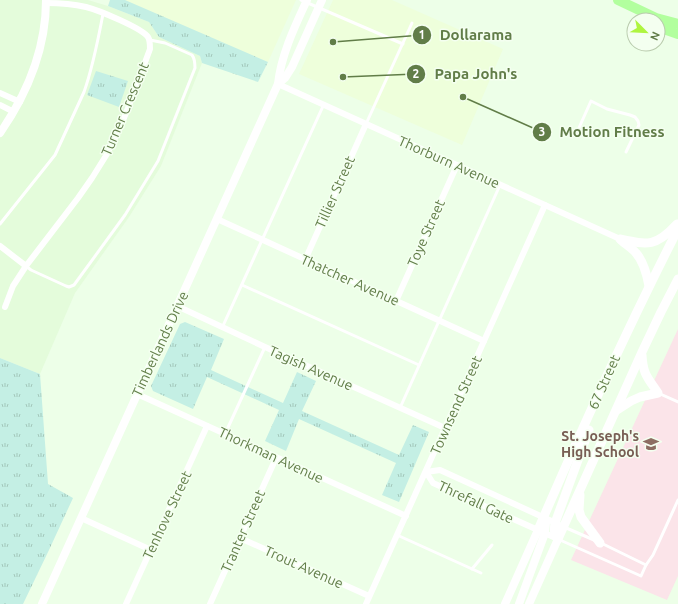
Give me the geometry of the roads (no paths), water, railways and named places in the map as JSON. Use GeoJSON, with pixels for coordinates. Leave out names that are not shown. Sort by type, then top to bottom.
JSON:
{"type":"FeatureCollection","features":[{"type":"Feature","properties":{"kind":"main road"},"geometry":{"type":"LineString","coordinates":[[617,0],[630,12]]}},
{"type":"Feature","properties":{"kind":"main road"},"geometry":{"type":"LineString","coordinates":[[617,0],[656,18],[678,24]]}},
{"type":"Feature","properties":{"kind":"main road"},"geometry":{"type":"LineString","coordinates":[[666,29],[678,34]]}},
{"type":"Feature","properties":{"kind":"main road"},"geometry":{"type":"LineString","coordinates":[[620,239],[638,243],[650,243],[663,238],[678,223]]}},
{"type":"Feature","properties":{"kind":"main road","name":"67 Street"},"geometry":{"type":"LineString","coordinates":[[542,532],[544,517],[612,364],[678,229]]}},
{"type":"Feature","properties":{"kind":"main road"},"geometry":{"type":"LineString","coordinates":[[620,239],[636,252],[647,275],[649,286]]}},
{"type":"Feature","properties":{"kind":"main road","name":"67 Street"},"geometry":{"type":"LineString","coordinates":[[558,539],[560,525],[580,491],[642,352],[678,279]]}},
{"type":"Feature","properties":{"kind":"main road"},"geometry":{"type":"LineString","coordinates":[[616,410],[640,397],[658,393],[644,372],[642,366],[642,352]]}},
{"type":"Feature","properties":{"kind":"main road"},"geometry":{"type":"LineString","coordinates":[[560,525],[612,364]]}},
{"type":"Feature","properties":{"kind":"main road"},"geometry":{"type":"LineString","coordinates":[[580,491],[579,510],[581,517],[600,543]]}},
{"type":"Feature","properties":{"kind":"street"},"geometry":{"type":"LineString","coordinates":[[0,133],[20,102],[31,78],[39,50],[44,24],[46,1],[86,7],[104,13],[140,30],[146,34],[149,40]]}},
{"type":"Feature","properties":{"kind":"street","name":"Timberlands Drive"},"geometry":{"type":"LineString","coordinates":[[42,604],[278,84],[281,65],[305,1]]}},
{"type":"Feature","properties":{"kind":"street","name":"Timberlands Drive"},"geometry":{"type":"LineString","coordinates":[[278,84],[285,78],[292,67],[320,4]]}},
{"type":"Feature","properties":{"kind":"street","name":"Turner Crescent"},"geometry":{"type":"LineString","coordinates":[[5,307],[13,286],[26,266],[82,193],[112,145],[128,108],[149,51],[149,40]]}},
{"type":"Feature","properties":{"kind":"street","name":"Thorburn Avenue"},"geometry":{"type":"LineString","coordinates":[[278,84],[620,239]]}},
{"type":"Feature","properties":{"kind":"street"},"geometry":{"type":"LineString","coordinates":[[0,93],[20,102]]}},
{"type":"Feature","properties":{"kind":"street"},"geometry":{"type":"LineString","coordinates":[[0,105],[14,112]]}},
{"type":"Feature","properties":{"kind":"street","name":"Tillier Street"},"geometry":{"type":"LineString","coordinates":[[305,260],[366,124]]}},
{"type":"Feature","properties":{"kind":"street","name":"Toye Street"},"geometry":{"type":"LineString","coordinates":[[396,301],[457,165]]}},
{"type":"Feature","properties":{"kind":"street","name":"Townsend Street"},"geometry":{"type":"LineString","coordinates":[[366,604],[545,205]]}},
{"type":"Feature","properties":{"kind":"street","name":"Thatcher Avenue"},"geometry":{"type":"LineString","coordinates":[[217,219],[484,341]]}},
{"type":"Feature","properties":{"kind":"street"},"geometry":{"type":"LineString","coordinates":[[0,246],[26,266]]}},
{"type":"Feature","properties":{"kind":"street","name":"Tagish Avenue"},"geometry":{"type":"LineString","coordinates":[[177,306],[222,328],[445,428]]}},
{"type":"Feature","properties":{"kind":"street","name":"Thorkman Avenue"},"geometry":{"type":"LineString","coordinates":[[137,394],[406,516]]}},
{"type":"Feature","properties":{"kind":"street","name":"Tenhove Street"},"geometry":{"type":"LineString","coordinates":[[126,604],[207,426]]}},
{"type":"Feature","properties":{"kind":"street","name":"Tranter Street"},"geometry":{"type":"LineString","coordinates":[[210,604],[276,458]]}},
{"type":"Feature","properties":{"kind":"street","name":"Threfall Gate"},"geometry":{"type":"LineString","coordinates":[[558,539],[433,483],[426,472],[440,470],[560,525]]}},
{"type":"Feature","properties":{"kind":"street"},"geometry":{"type":"LineString","coordinates":[[81,518],[151,550]]}},
{"type":"Feature","properties":{"kind":"street"},"geometry":{"type":"LineString","coordinates":[[519,604],[542,532]]}},
{"type":"Feature","properties":{"kind":"street","name":"67 Street"},"geometry":{"type":"LineString","coordinates":[[505,604],[542,532]]}},
{"type":"Feature","properties":{"kind":"street","name":"Trout Avenue"},"geometry":{"type":"LineString","coordinates":[[240,538],[369,596]]}},
{"type":"Feature","properties":{"kind":"street","name":"67 Street"},"geometry":{"type":"LineString","coordinates":[[529,604],[558,539]]}},
{"type":"Feature","properties":{"kind":"lane"},"geometry":{"type":"LineString","coordinates":[[305,1],[320,4],[326,10],[403,44]]}},
{"type":"Feature","properties":{"kind":"lane"},"geometry":{"type":"LineString","coordinates":[[0,224],[55,155],[61,143],[84,92],[91,72],[104,13]]}},
{"type":"Feature","properties":{"kind":"lane"},"geometry":{"type":"LineString","coordinates":[[366,124],[412,22]]}},
{"type":"Feature","properties":{"kind":"lane"},"geometry":{"type":"LineString","coordinates":[[26,266],[31,270],[66,286],[70,287],[74,285],[125,215],[158,161],[195,68],[195,59],[192,55],[165,43],[149,40]]}},
{"type":"Feature","properties":{"kind":"lane"},"geometry":{"type":"LineString","coordinates":[[578,130],[591,101],[607,109],[635,117],[639,126],[626,152]]}},
{"type":"Feature","properties":{"kind":"lane"},"geometry":{"type":"LineString","coordinates":[[222,328],[324,104]]}},
{"type":"Feature","properties":{"kind":"lane"},"geometry":{"type":"LineString","coordinates":[[400,408],[500,184]]}},
{"type":"Feature","properties":{"kind":"lane"},"geometry":{"type":"LineString","coordinates":[[242,285],[419,364]]}},
{"type":"Feature","properties":{"kind":"lane"},"geometry":{"type":"LineString","coordinates":[[225,434],[265,347]]}},
{"type":"Feature","properties":{"kind":"lane"},"geometry":{"type":"LineString","coordinates":[[658,393],[678,402]]}},
{"type":"Feature","properties":{"kind":"lane"},"geometry":{"type":"LineString","coordinates":[[558,539],[641,576],[653,555],[678,500]]}},
{"type":"Feature","properties":{"kind":"lane"},"geometry":{"type":"LineString","coordinates":[[560,525],[646,565]]}},
{"type":"Feature","properties":{"kind":"lane"},"geometry":{"type":"LineString","coordinates":[[397,535],[481,573]]}},
{"type":"Feature","properties":{"kind":"lane"},"geometry":{"type":"LineString","coordinates":[[472,569],[492,545]]}},
{"type":"Feature","properties":{"kind":"place","name":"Dollarama"},"geometry":{"type":"Point","coordinates":[333,42]}},
{"type":"Feature","properties":{"kind":"place","name":"Papa John's"},"geometry":{"type":"Point","coordinates":[343,77]}},
{"type":"Feature","properties":{"kind":"place","name":"Motion Fitness"},"geometry":{"type":"Point","coordinates":[463,97]}},
{"type":"Feature","properties":{"kind":"place","name":"St. Joseph's High School"},"geometry":{"type":"Point","coordinates":[651,444]}}]}
